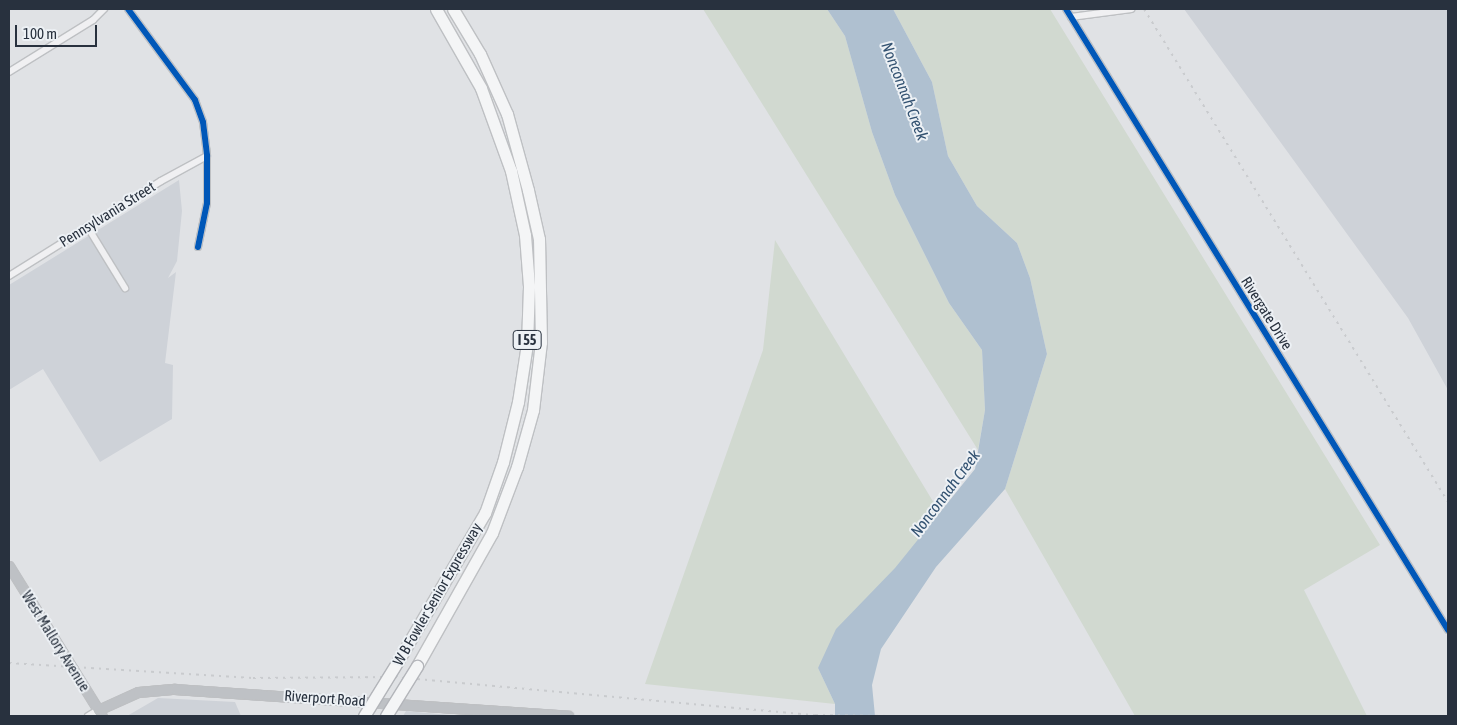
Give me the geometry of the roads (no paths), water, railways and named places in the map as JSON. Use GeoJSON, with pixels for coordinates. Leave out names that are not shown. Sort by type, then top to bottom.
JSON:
{"type":"FeatureCollection","features":[{"type":"Feature","properties":{"kind":"highway","name":"W B Fowler Senior Expressway"},"geometry":{"type":"LineString","coordinates":[[364,716],[484,513],[503,462],[518,402],[527,344],[529,286],[525,235],[511,171],[481,88],[436,9]]}},
{"type":"Feature","properties":{"kind":"highway","name":"W B Fowler Senior Expressway"},"geometry":{"type":"LineString","coordinates":[[386,716],[417,666],[492,533],[517,467],[533,410],[541,342],[539,239],[524,174],[507,114],[480,54],[453,9]]}},
{"type":"Feature","properties":{"kind":"main road","name":"West Mallory Avenue"},"geometry":{"type":"LineString","coordinates":[[9,566],[100,713]]}},
{"type":"Feature","properties":{"kind":"main road","name":"Riverport Road"},"geometry":{"type":"LineString","coordinates":[[100,713],[120,698],[146,691],[213,690],[568,716]]}},
{"type":"Feature","properties":{"kind":"street"},"geometry":{"type":"LineString","coordinates":[[9,72],[93,20],[104,9]]}},
{"type":"Feature","properties":{"kind":"street"},"geometry":{"type":"LineString","coordinates":[[128,9],[195,100],[203,122],[207,156],[207,203],[198,247]]}},
{"type":"Feature","properties":{"kind":"street","name":"Rivergate Drive"},"geometry":{"type":"LineString","coordinates":[[1066,9],[1448,630]]}},
{"type":"Feature","properties":{"kind":"street"},"geometry":{"type":"LineString","coordinates":[[1071,17],[1131,9]]}},
{"type":"Feature","properties":{"kind":"street","name":"Pennsylvania Street"},"geometry":{"type":"LineString","coordinates":[[9,276],[161,180],[207,156]]}},
{"type":"Feature","properties":{"kind":"street"},"geometry":{"type":"LineString","coordinates":[[87,226],[125,288]]}},
{"type":"Feature","properties":{"kind":"street","name":"Riverport Road"},"geometry":{"type":"LineString","coordinates":[[88,716],[100,713]]}},
{"type":"Feature","properties":{"kind":"water","name":"Nonconnah Creek"},"geometry":{"type":"Polygon","coordinates":[[[827,9],[893,9],[932,82],[948,156],[977,206],[1017,243],[1030,278],[1047,354],[1005,489],[936,567],[881,649],[872,685],[875,716],[835,716],[835,704],[818,668],[836,629],[895,568],[975,469],[985,410],[982,350],[949,303],[895,195],[872,132],[845,36],[827,9]]]}},
{"type":"Feature","properties":{"kind":"railway"},"geometry":{"type":"LineString","coordinates":[[1144,9],[1448,502]]}},
{"type":"Feature","properties":{"kind":"railway"},"geometry":{"type":"LineString","coordinates":[[9,663],[253,678],[395,677],[815,715],[888,716]]}}]}
